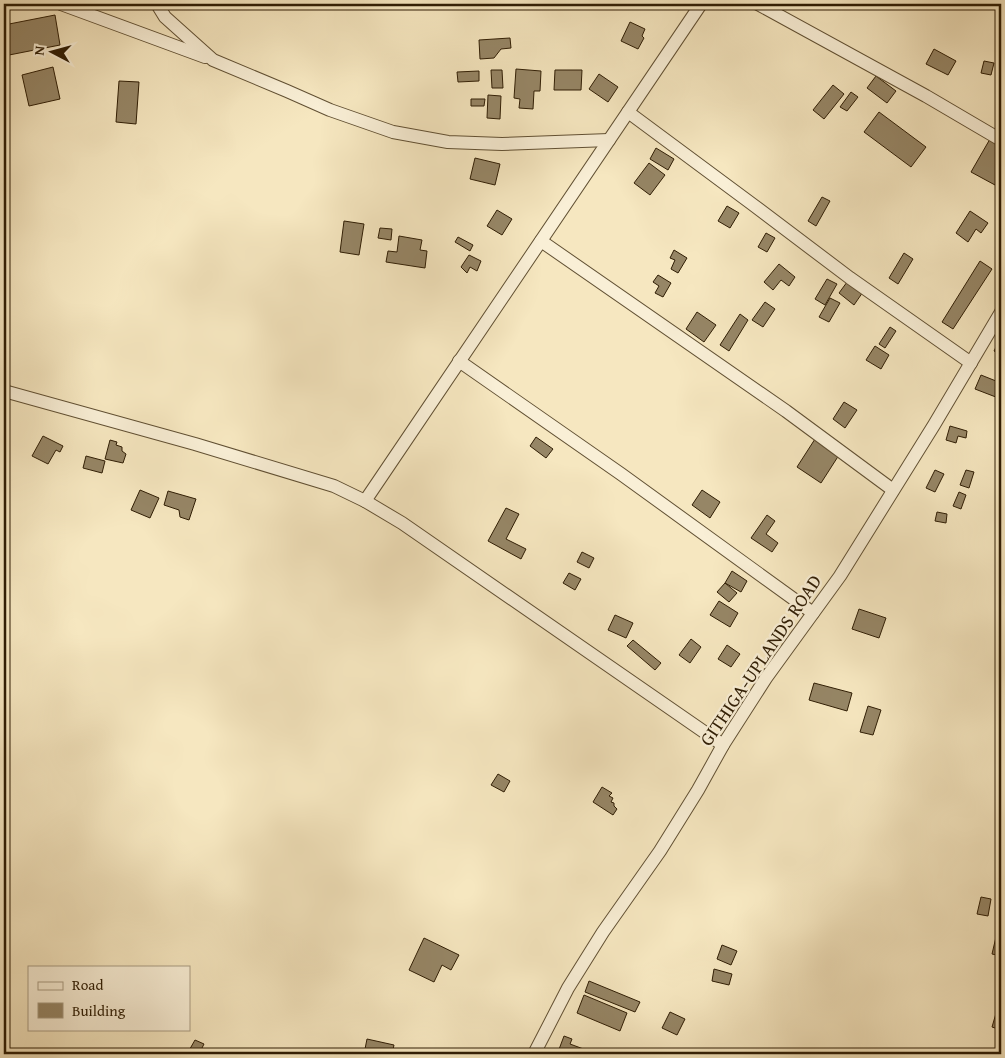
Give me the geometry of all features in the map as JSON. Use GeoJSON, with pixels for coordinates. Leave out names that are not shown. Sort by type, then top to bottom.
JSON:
{"type":"FeatureCollection","features":[{"type":"Feature","properties":{"kind":"street"},"geometry":{"type":"LineString","coordinates":[[61,4],[212,60],[330,110],[393,132],[448,142],[502,144],[609,140]]}},
{"type":"Feature","properties":{"kind":"street"},"geometry":{"type":"LineString","coordinates":[[157,4],[165,17],[212,60]]}},
{"type":"Feature","properties":{"kind":"street"},"geometry":{"type":"LineString","coordinates":[[365,501],[701,4]]}},
{"type":"Feature","properties":{"kind":"street"},"geometry":{"type":"LineString","coordinates":[[758,4],[926,96],[1001,140]]}},
{"type":"Feature","properties":{"kind":"street"},"geometry":{"type":"LineString","coordinates":[[628,112],[850,278],[971,363]]}},
{"type":"Feature","properties":{"kind":"street"},"geometry":{"type":"LineString","coordinates":[[541,241],[786,411],[893,490]]}},
{"type":"Feature","properties":{"kind":"street","name":"GITHIGA-UPLANDS ROAD"},"geometry":{"type":"LineString","coordinates":[[534,1054],[568,988],[598,940],[660,851],[698,790],[722,745],[766,678],[840,576],[1001,312]]}},
{"type":"Feature","properties":{"kind":"street"},"geometry":{"type":"LineString","coordinates":[[459,361],[621,474],[813,613]]}},
{"type":"Feature","properties":{"kind":"street"},"geometry":{"type":"LineString","coordinates":[[4,391],[195,444],[334,486],[365,501],[402,523],[722,745]]}},
{"type":"Feature","properties":{"kind":"building"},"geometry":{"type":"Polygon","coordinates":[[[55,15],[60,45],[4,56],[4,25],[55,15]]]}},
{"type":"Feature","properties":{"kind":"building"},"geometry":{"type":"Polygon","coordinates":[[[630,22],[645,29],[642,36],[644,38],[638,49],[621,41],[630,22]]]}},
{"type":"Feature","properties":{"kind":"building"},"geometry":{"type":"Polygon","coordinates":[[[510,38],[511,48],[501,49],[494,58],[480,59],[479,40],[510,38]]]}},
{"type":"Feature","properties":{"kind":"building"},"geometry":{"type":"Polygon","coordinates":[[[934,49],[956,61],[948,75],[926,64],[934,49]]]}},
{"type":"Feature","properties":{"kind":"building"},"geometry":{"type":"Polygon","coordinates":[[[984,61],[994,63],[991,75],[981,73],[984,61]]]}},
{"type":"Feature","properties":{"kind":"building"},"geometry":{"type":"Polygon","coordinates":[[[53,67],[60,99],[29,106],[22,75],[53,67]]]}},
{"type":"Feature","properties":{"kind":"building"},"geometry":{"type":"Polygon","coordinates":[[[516,69],[541,71],[540,91],[534,91],[533,109],[519,108],[520,99],[514,98],[516,69]]]}},
{"type":"Feature","properties":{"kind":"building"},"geometry":{"type":"Polygon","coordinates":[[[491,70],[502,70],[503,88],[492,88],[491,70]]]}},
{"type":"Feature","properties":{"kind":"building"},"geometry":{"type":"Polygon","coordinates":[[[555,70],[582,70],[581,90],[554,90],[555,70]]]}},
{"type":"Feature","properties":{"kind":"building"},"geometry":{"type":"Polygon","coordinates":[[[479,71],[479,81],[458,82],[457,72],[479,71]]]}},
{"type":"Feature","properties":{"kind":"building"},"geometry":{"type":"Polygon","coordinates":[[[599,74],[618,87],[608,102],[589,89],[599,74]]]}},
{"type":"Feature","properties":{"kind":"building"},"geometry":{"type":"Polygon","coordinates":[[[876,76],[896,91],[887,103],[867,88],[876,76]]]}},
{"type":"Feature","properties":{"kind":"building"},"geometry":{"type":"Polygon","coordinates":[[[119,81],[139,82],[136,124],[116,122],[119,81]]]}},
{"type":"Feature","properties":{"kind":"building"},"geometry":{"type":"Polygon","coordinates":[[[833,85],[844,94],[824,119],[813,110],[833,85]]]}},
{"type":"Feature","properties":{"kind":"building"},"geometry":{"type":"Polygon","coordinates":[[[851,92],[858,97],[847,111],[840,107],[851,92]]]}},
{"type":"Feature","properties":{"kind":"building"},"geometry":{"type":"Polygon","coordinates":[[[488,95],[501,96],[500,119],[487,118],[488,95]]]}},
{"type":"Feature","properties":{"kind":"building"},"geometry":{"type":"Polygon","coordinates":[[[471,99],[485,99],[484,106],[471,106],[471,99]]]}},
{"type":"Feature","properties":{"kind":"building"},"geometry":{"type":"Polygon","coordinates":[[[879,112],[926,147],[911,167],[864,132],[879,112]]]}},
{"type":"Feature","properties":{"kind":"building"},"geometry":{"type":"Polygon","coordinates":[[[990,139],[1001,145],[1001,173],[995,185],[971,172],[990,139]]]}},
{"type":"Feature","properties":{"kind":"building"},"geometry":{"type":"Polygon","coordinates":[[[656,148],[674,159],[668,170],[650,159],[656,148]]]}},
{"type":"Feature","properties":{"kind":"building"},"geometry":{"type":"Polygon","coordinates":[[[475,158],[500,164],[495,185],[470,179],[475,158]]]}},
{"type":"Feature","properties":{"kind":"building"},"geometry":{"type":"Polygon","coordinates":[[[649,163],[665,175],[650,195],[634,183],[649,163]]]}},
{"type":"Feature","properties":{"kind":"building"},"geometry":{"type":"Polygon","coordinates":[[[822,197],[830,201],[816,226],[808,221],[822,197]]]}},
{"type":"Feature","properties":{"kind":"building"},"geometry":{"type":"Polygon","coordinates":[[[727,206],[739,213],[730,228],[718,221],[727,206]]]}},
{"type":"Feature","properties":{"kind":"building"},"geometry":{"type":"Polygon","coordinates":[[[497,210],[512,219],[502,235],[487,226],[497,210]]]}},
{"type":"Feature","properties":{"kind":"building"},"geometry":{"type":"Polygon","coordinates":[[[970,211],[988,223],[981,233],[976,229],[968,242],[956,233],[970,211]]]}},
{"type":"Feature","properties":{"kind":"building"},"geometry":{"type":"Polygon","coordinates":[[[344,221],[364,224],[359,255],[340,252],[344,221]]]}},
{"type":"Feature","properties":{"kind":"building"},"geometry":{"type":"Polygon","coordinates":[[[380,228],[392,229],[391,240],[378,238],[380,228]]]}},
{"type":"Feature","properties":{"kind":"building"},"geometry":{"type":"Polygon","coordinates":[[[766,233],[775,238],[767,252],[758,247],[766,233]]]}},
{"type":"Feature","properties":{"kind":"building"},"geometry":{"type":"Polygon","coordinates":[[[399,236],[422,240],[420,250],[427,251],[425,268],[386,262],[388,251],[397,252],[399,236]]]}},
{"type":"Feature","properties":{"kind":"building"},"geometry":{"type":"Polygon","coordinates":[[[458,237],[473,245],[470,251],[455,242],[458,237]]]}},
{"type":"Feature","properties":{"kind":"building"},"geometry":{"type":"Polygon","coordinates":[[[674,250],[687,258],[678,273],[671,269],[675,260],[670,258],[674,250]]]}},
{"type":"Feature","properties":{"kind":"building"},"geometry":{"type":"Polygon","coordinates":[[[904,253],[913,259],[898,284],[889,278],[904,253]]]}},
{"type":"Feature","properties":{"kind":"building"},"geometry":{"type":"Polygon","coordinates":[[[469,255],[481,261],[477,271],[470,267],[467,273],[461,267],[469,255]]]}},
{"type":"Feature","properties":{"kind":"building"},"geometry":{"type":"Polygon","coordinates":[[[980,261],[992,269],[953,329],[942,322],[980,261]]]}},
{"type":"Feature","properties":{"kind":"building"},"geometry":{"type":"Polygon","coordinates":[[[779,264],[795,277],[789,286],[781,280],[773,290],[764,282],[779,264]]]}},
{"type":"Feature","properties":{"kind":"building"},"geometry":{"type":"Polygon","coordinates":[[[658,275],[671,283],[663,297],[655,293],[659,286],[653,282],[658,275]]]}},
{"type":"Feature","properties":{"kind":"building"},"geometry":{"type":"Polygon","coordinates":[[[850,278],[865,289],[854,305],[839,293],[850,278]]]}},
{"type":"Feature","properties":{"kind":"building"},"geometry":{"type":"Polygon","coordinates":[[[827,279],[837,284],[825,305],[815,299],[827,279]]]}},
{"type":"Feature","properties":{"kind":"building"},"geometry":{"type":"Polygon","coordinates":[[[830,298],[840,303],[829,322],[819,317],[830,298]]]}},
{"type":"Feature","properties":{"kind":"building"},"geometry":{"type":"Polygon","coordinates":[[[765,302],[775,309],[763,327],[752,320],[765,302]]]}},
{"type":"Feature","properties":{"kind":"building"},"geometry":{"type":"Polygon","coordinates":[[[697,312],[716,325],[704,342],[686,329],[697,312]]]}},
{"type":"Feature","properties":{"kind":"building"},"geometry":{"type":"Polygon","coordinates":[[[740,314],[748,320],[729,351],[720,345],[740,314]]]}},
{"type":"Feature","properties":{"kind":"building"},"geometry":{"type":"Polygon","coordinates":[[[890,327],[896,331],[885,348],[879,344],[890,327]]]}},
{"type":"Feature","properties":{"kind":"building"},"geometry":{"type":"Polygon","coordinates":[[[1001,337],[1001,355],[994,351],[1001,337]]]}},
{"type":"Feature","properties":{"kind":"building"},"geometry":{"type":"Polygon","coordinates":[[[875,346],[889,355],[881,369],[866,360],[875,346]]]}},
{"type":"Feature","properties":{"kind":"building"},"geometry":{"type":"Polygon","coordinates":[[[981,375],[1001,383],[1001,399],[975,389],[981,375]]]}},
{"type":"Feature","properties":{"kind":"building"},"geometry":{"type":"Polygon","coordinates":[[[844,402],[857,410],[845,428],[833,419],[844,402]]]}},
{"type":"Feature","properties":{"kind":"building"},"geometry":{"type":"Polygon","coordinates":[[[950,426],[967,431],[966,438],[958,436],[956,443],[946,440],[950,426]]]}},
{"type":"Feature","properties":{"kind":"building"},"geometry":{"type":"Polygon","coordinates":[[[43,436],[63,446],[60,452],[56,450],[48,464],[32,456],[43,436]]]}},
{"type":"Feature","properties":{"kind":"building"},"geometry":{"type":"Polygon","coordinates":[[[536,437],[553,449],[546,458],[530,446],[536,437]]]}},
{"type":"Feature","properties":{"kind":"building"},"geometry":{"type":"Polygon","coordinates":[[[815,439],[839,455],[821,483],[797,467],[815,439]]]}},
{"type":"Feature","properties":{"kind":"building"},"geometry":{"type":"Polygon","coordinates":[[[110,440],[117,442],[116,445],[122,447],[122,451],[126,454],[123,463],[105,459],[110,440]]]}},
{"type":"Feature","properties":{"kind":"building"},"geometry":{"type":"Polygon","coordinates":[[[86,456],[105,461],[102,473],[83,468],[86,456]]]}},
{"type":"Feature","properties":{"kind":"building"},"geometry":{"type":"Polygon","coordinates":[[[935,470],[944,474],[935,492],[926,488],[935,470]]]}},
{"type":"Feature","properties":{"kind":"building"},"geometry":{"type":"Polygon","coordinates":[[[966,470],[974,472],[969,488],[960,485],[966,470]]]}},
{"type":"Feature","properties":{"kind":"building"},"geometry":{"type":"Polygon","coordinates":[[[140,490],[159,498],[150,518],[131,510],[140,490]]]}},
{"type":"Feature","properties":{"kind":"building"},"geometry":{"type":"Polygon","coordinates":[[[702,490],[720,502],[710,518],[692,505],[702,490]]]}},
{"type":"Feature","properties":{"kind":"building"},"geometry":{"type":"Polygon","coordinates":[[[168,491],[196,499],[189,520],[180,517],[179,510],[164,505],[168,491]]]}},
{"type":"Feature","properties":{"kind":"building"},"geometry":{"type":"Polygon","coordinates":[[[959,492],[966,495],[961,509],[953,506],[959,492]]]}},
{"type":"Feature","properties":{"kind":"building"},"geometry":{"type":"Polygon","coordinates":[[[506,508],[519,514],[506,539],[526,549],[521,559],[488,541],[506,508]]]}},
{"type":"Feature","properties":{"kind":"building"},"geometry":{"type":"Polygon","coordinates":[[[937,512],[947,514],[946,523],[935,521],[937,512]]]}},
{"type":"Feature","properties":{"kind":"building"},"geometry":{"type":"Polygon","coordinates":[[[767,515],[775,521],[766,534],[778,543],[772,552],[751,538],[767,515]]]}},
{"type":"Feature","properties":{"kind":"building"},"geometry":{"type":"Polygon","coordinates":[[[582,552],[594,558],[589,568],[577,562],[582,552]]]}},
{"type":"Feature","properties":{"kind":"building"},"geometry":{"type":"Polygon","coordinates":[[[732,571],[747,581],[741,592],[725,583],[732,571]]]}},
{"type":"Feature","properties":{"kind":"building"},"geometry":{"type":"Polygon","coordinates":[[[569,573],[581,579],[575,590],[563,583],[569,573]]]}},
{"type":"Feature","properties":{"kind":"building"},"geometry":{"type":"Polygon","coordinates":[[[725,583],[737,593],[729,602],[717,592],[725,583]]]}},
{"type":"Feature","properties":{"kind":"building"},"geometry":{"type":"Polygon","coordinates":[[[719,601],[738,613],[730,627],[710,615],[719,601]]]}},
{"type":"Feature","properties":{"kind":"building"},"geometry":{"type":"Polygon","coordinates":[[[859,609],[886,618],[879,638],[852,629],[859,609]]]}},
{"type":"Feature","properties":{"kind":"building"},"geometry":{"type":"Polygon","coordinates":[[[615,615],[633,623],[626,638],[608,630],[615,615]]]}},
{"type":"Feature","properties":{"kind":"building"},"geometry":{"type":"Polygon","coordinates":[[[691,639],[701,647],[690,663],[679,655],[691,639]]]}},
{"type":"Feature","properties":{"kind":"building"},"geometry":{"type":"Polygon","coordinates":[[[633,640],[661,663],[655,670],[627,646],[633,640]]]}},
{"type":"Feature","properties":{"kind":"building"},"geometry":{"type":"Polygon","coordinates":[[[727,645],[740,654],[731,667],[718,659],[727,645]]]}},
{"type":"Feature","properties":{"kind":"building"},"geometry":{"type":"Polygon","coordinates":[[[814,683],[852,693],[847,711],[809,700],[814,683]]]}},
{"type":"Feature","properties":{"kind":"building"},"geometry":{"type":"Polygon","coordinates":[[[868,706],[881,710],[873,735],[860,732],[868,706]]]}},
{"type":"Feature","properties":{"kind":"building"},"geometry":{"type":"Polygon","coordinates":[[[498,774],[510,781],[504,792],[491,785],[498,774]]]}},
{"type":"Feature","properties":{"kind":"building"},"geometry":{"type":"Polygon","coordinates":[[[602,787],[612,793],[609,796],[613,798],[611,802],[614,803],[617,809],[613,815],[593,802],[602,787]]]}},
{"type":"Feature","properties":{"kind":"building"},"geometry":{"type":"Polygon","coordinates":[[[981,897],[991,899],[988,916],[977,914],[981,897]]]}},
{"type":"Feature","properties":{"kind":"building"},"geometry":{"type":"Polygon","coordinates":[[[996,937],[1001,938],[1001,956],[992,954],[996,937]]]}},
{"type":"Feature","properties":{"kind":"building"},"geometry":{"type":"Polygon","coordinates":[[[424,938],[459,955],[451,970],[442,965],[434,982],[409,970],[424,938]]]}},
{"type":"Feature","properties":{"kind":"building"},"geometry":{"type":"Polygon","coordinates":[[[722,945],[737,951],[731,965],[717,959],[722,945]]]}},
{"type":"Feature","properties":{"kind":"building"},"geometry":{"type":"Polygon","coordinates":[[[714,969],[732,974],[729,985],[712,981],[714,969]]]}},
{"type":"Feature","properties":{"kind":"building"},"geometry":{"type":"Polygon","coordinates":[[[589,981],[640,1002],[635,1012],[585,992],[589,981]]]}},
{"type":"Feature","properties":{"kind":"building"},"geometry":{"type":"Polygon","coordinates":[[[584,995],[627,1013],[620,1031],[577,1013],[584,995]]]}},
{"type":"Feature","properties":{"kind":"building"},"geometry":{"type":"Polygon","coordinates":[[[997,1010],[1001,1012],[1001,1030],[992,1027],[997,1010]]]}},
{"type":"Feature","properties":{"kind":"building"},"geometry":{"type":"Polygon","coordinates":[[[670,1012],[685,1019],[677,1035],[662,1028],[670,1012]]]}},
{"type":"Feature","properties":{"kind":"building"},"geometry":{"type":"Polygon","coordinates":[[[564,1036],[572,1039],[570,1044],[597,1054],[563,1054],[558,1052],[564,1036]]]}},
{"type":"Feature","properties":{"kind":"building"},"geometry":{"type":"Polygon","coordinates":[[[367,1039],[394,1045],[392,1054],[364,1054],[367,1039]]]}},
{"type":"Feature","properties":{"kind":"building"},"geometry":{"type":"Polygon","coordinates":[[[195,1040],[204,1044],[199,1054],[187,1054],[195,1040]]]}}]}
